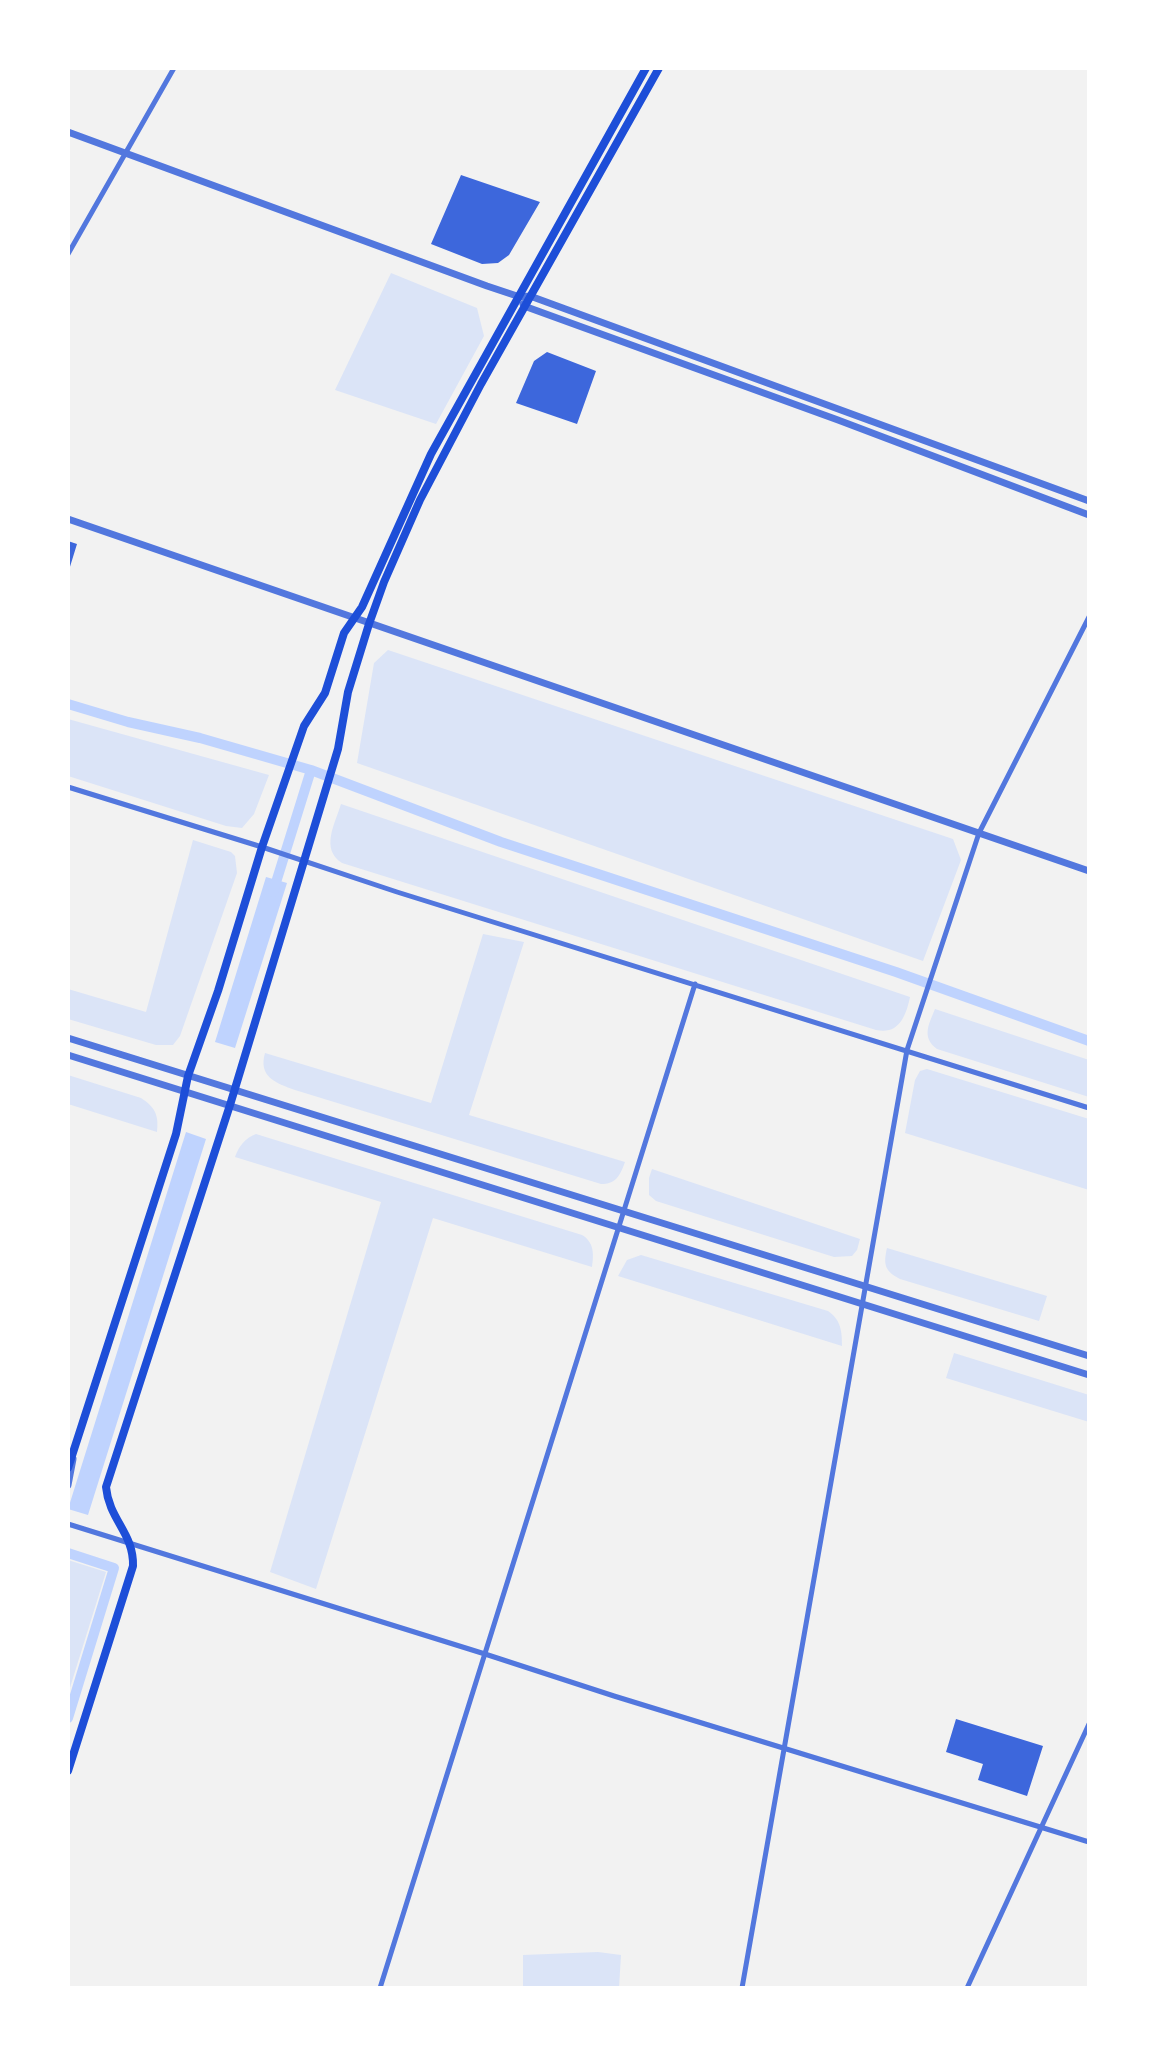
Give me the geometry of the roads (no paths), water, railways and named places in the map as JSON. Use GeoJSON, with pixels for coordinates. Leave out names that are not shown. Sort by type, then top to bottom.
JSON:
{"type":"FeatureCollection","features":[{"type":"Feature","properties":{"kind":"main road"},"geometry":{"type":"LineString","coordinates":[[68,1468],[176,1134],[188,1076],[304,726],[325,693],[344,633],[362,607],[431,454],[646,68]]}},
{"type":"Feature","properties":{"kind":"main road"},"geometry":{"type":"LineString","coordinates":[[68,1771],[133,1566],[131,1544],[110,1509],[106,1487],[335,758],[343,711],[369,624],[384,582],[420,500],[524,306],[659,68]]}},
{"type":"Feature","properties":{"kind":"street"},"geometry":{"type":"LineString","coordinates":[[68,254],[174,68]]}},
{"type":"Feature","properties":{"kind":"street"},"geometry":{"type":"LineString","coordinates":[[68,132],[520,297],[530,296],[1089,501]]}},
{"type":"Feature","properties":{"kind":"street"},"geometry":{"type":"LineString","coordinates":[[520,297],[524,306],[1089,515]]}},
{"type":"Feature","properties":{"kind":"street"},"geometry":{"type":"LineString","coordinates":[[68,519],[1089,871]]}},
{"type":"Feature","properties":{"kind":"street"},"geometry":{"type":"LineString","coordinates":[[742,1988],[907,1050],[979,833],[1089,617]]}},
{"type":"Feature","properties":{"kind":"street"},"geometry":{"type":"LineString","coordinates":[[68,787],[1089,1108]]}},
{"type":"Feature","properties":{"kind":"street"},"geometry":{"type":"LineString","coordinates":[[380,1988],[695,984]]}},
{"type":"Feature","properties":{"kind":"street"},"geometry":{"type":"LineString","coordinates":[[68,1038],[1089,1356]]}},
{"type":"Feature","properties":{"kind":"street"},"geometry":{"type":"LineString","coordinates":[[68,1055],[1089,1375]]}},
{"type":"Feature","properties":{"kind":"street"},"geometry":{"type":"LineString","coordinates":[[68,1485],[75,1451]]}},
{"type":"Feature","properties":{"kind":"street"},"geometry":{"type":"LineString","coordinates":[[68,1524],[1089,1842]]}},
{"type":"Feature","properties":{"kind":"street"},"geometry":{"type":"LineString","coordinates":[[967,1988],[1089,1724]]}},
{"type":"Feature","properties":{"kind":"water"},"geometry":{"type":"Polygon","coordinates":[[[266,877],[287,883],[235,1048],[215,1042],[266,877]]]}},
{"type":"Feature","properties":{"kind":"water"},"geometry":{"type":"Polygon","coordinates":[[[186,1132],[206,1139],[88,1515],[68,1509],[186,1132]]]}},
{"type":"Feature","properties":{"kind":"waterway"},"geometry":{"type":"LineString","coordinates":[[68,704],[311,770],[501,842],[896,972],[1089,1041]]}},
{"type":"Feature","properties":{"kind":"waterway"},"geometry":{"type":"LineString","coordinates":[[273,892],[311,770]]}},
{"type":"Feature","properties":{"kind":"waterway"},"geometry":{"type":"LineString","coordinates":[[68,1553],[114,1568],[68,1718]]}}]}
